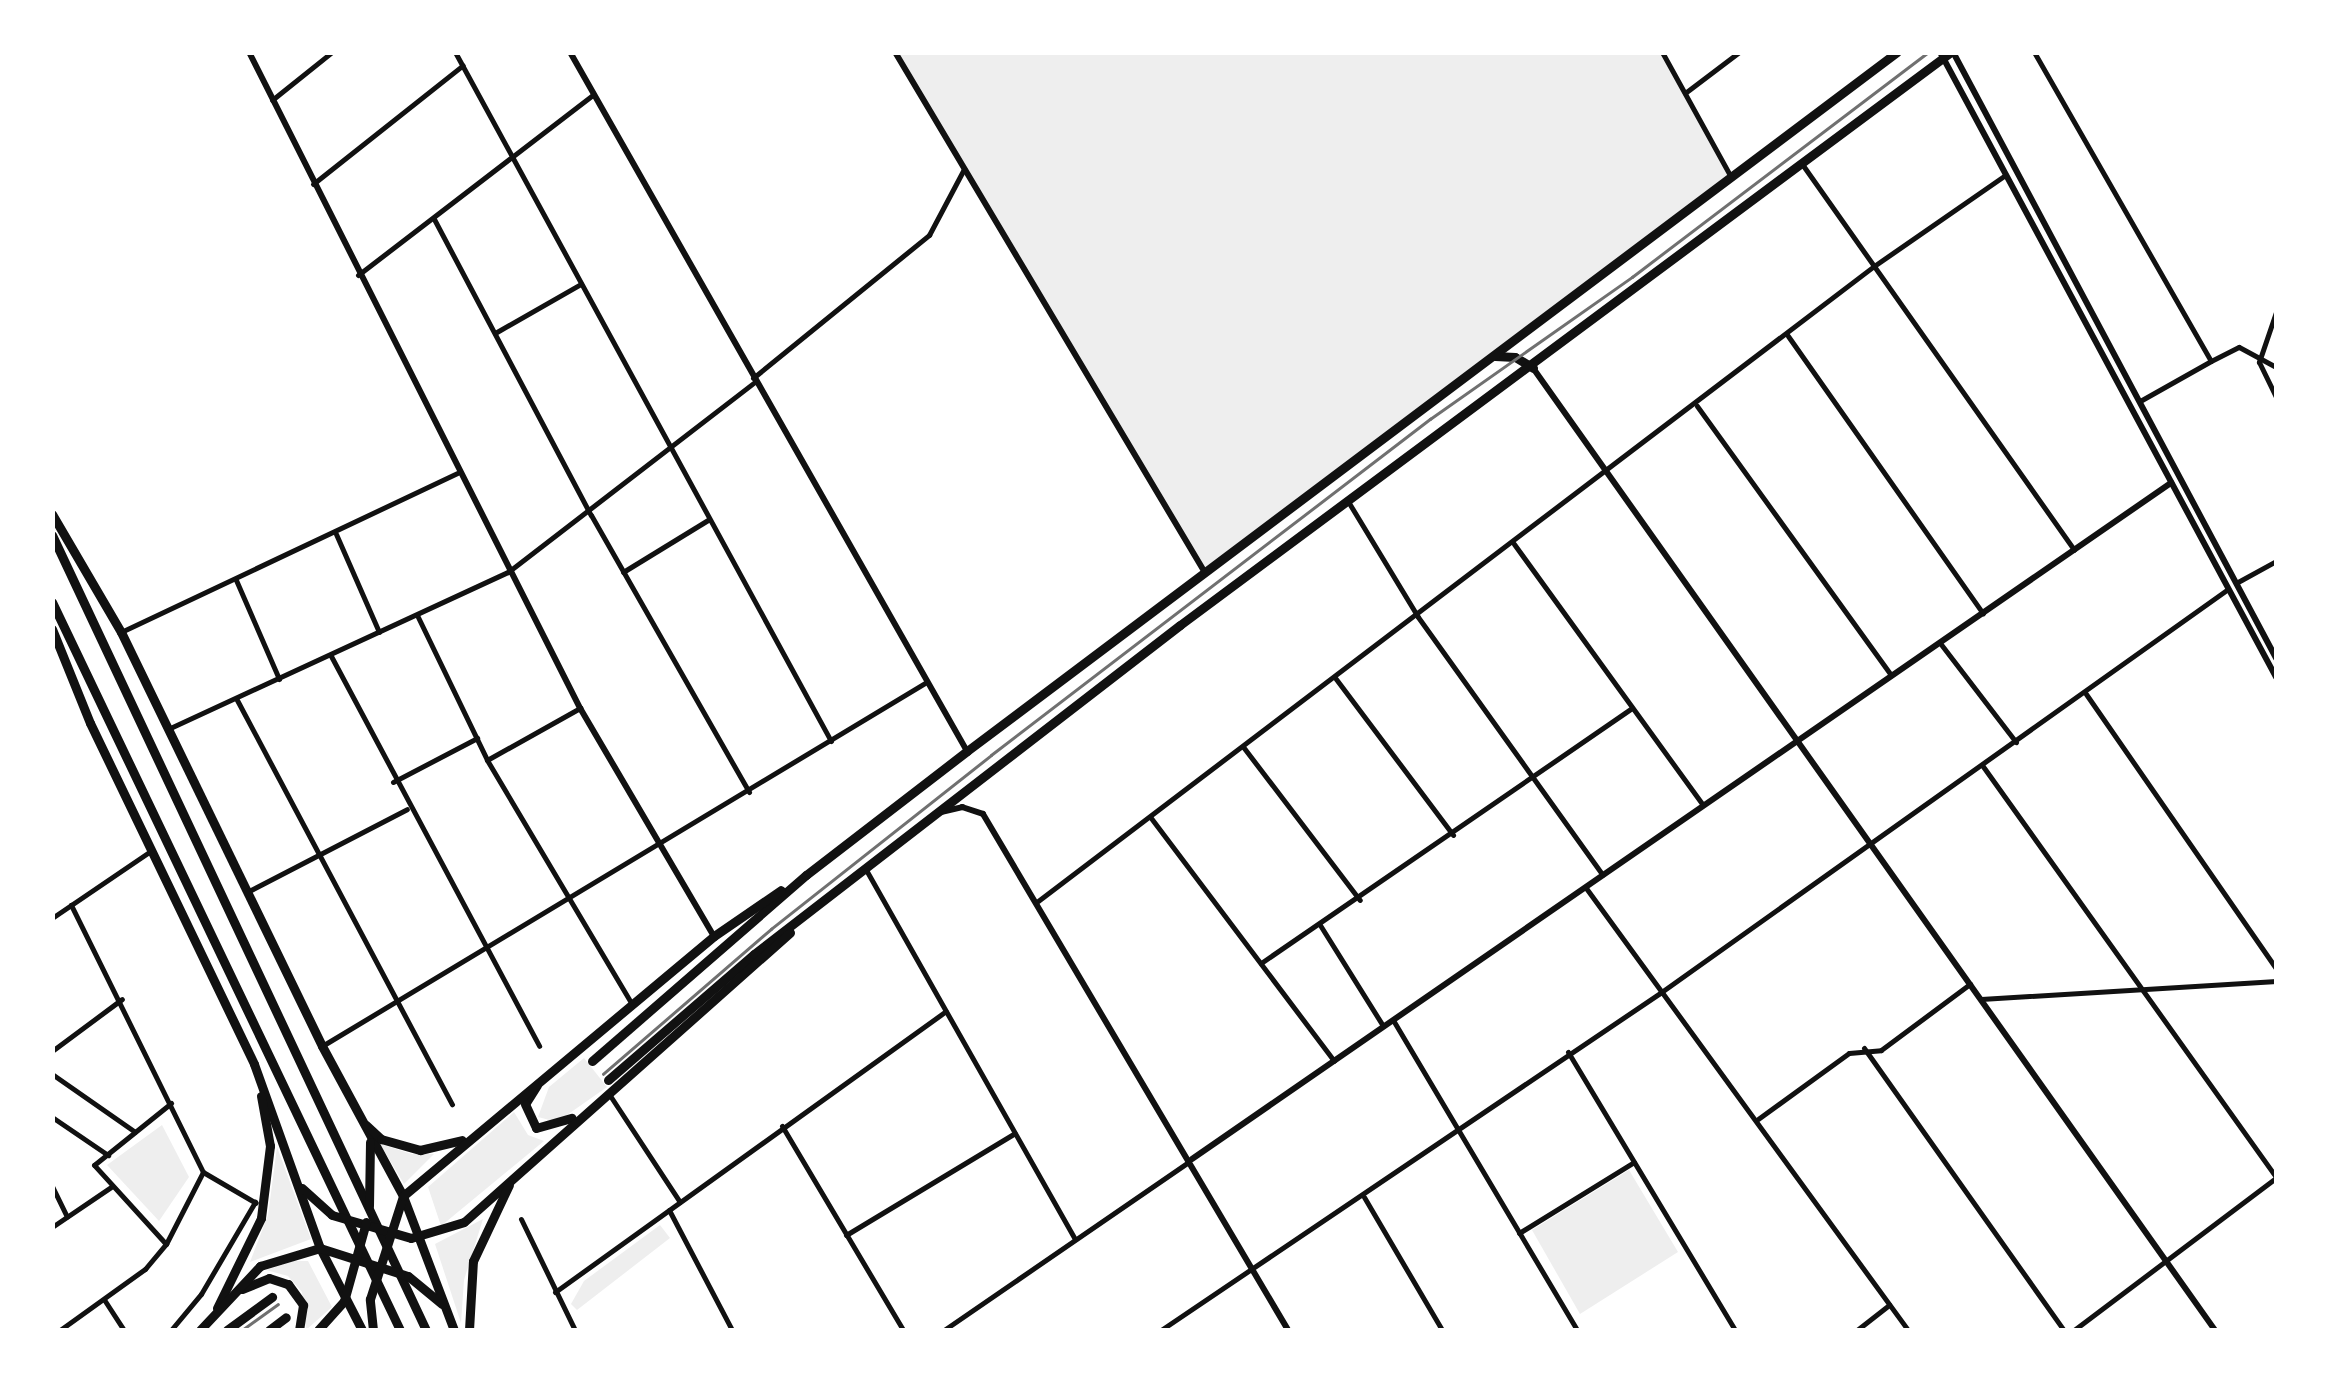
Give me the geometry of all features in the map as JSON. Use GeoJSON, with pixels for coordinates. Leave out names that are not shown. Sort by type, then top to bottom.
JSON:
{"type":"FeatureCollection","features":[{"type":"Feature","properties":{"kind":"highway"},"geometry":{"type":"LineString","coordinates":[[592,1060],[806,875],[966,750],[1897,52]]}},
{"type":"Feature","properties":{"kind":"highway"},"geometry":{"type":"LineString","coordinates":[[608,1080],[935,813],[1533,368],[1940,57],[1952,52]]}},
{"type":"Feature","properties":{"kind":"highway"},"geometry":{"type":"LineString","coordinates":[[1495,356],[1515,357],[1533,368]]}},
{"type":"Feature","properties":{"kind":"highway"},"geometry":{"type":"LineString","coordinates":[[52,514],[121,632],[322,1046],[402,1196],[454,1330]]}},
{"type":"Feature","properties":{"kind":"highway"},"geometry":{"type":"LineString","coordinates":[[52,535],[426,1330]]}},
{"type":"Feature","properties":{"kind":"highway"},"geometry":{"type":"LineString","coordinates":[[52,602],[218,940],[400,1330]]}},
{"type":"Feature","properties":{"kind":"highway"},"geometry":{"type":"LineString","coordinates":[[52,629],[254,1064],[320,1248],[344,1302],[362,1330]]}},
{"type":"Feature","properties":{"kind":"highway"},"geometry":{"type":"LineString","coordinates":[[374,1330],[370,1300],[402,1196],[714,936],[806,875]]}},
{"type":"Feature","properties":{"kind":"highway"},"geometry":{"type":"LineString","coordinates":[[298,1183],[332,1215],[389,1232],[421,1238],[464,1222],[809,913]]}},
{"type":"Feature","properties":{"kind":"highway"},"geometry":{"type":"LineString","coordinates":[[210,1322],[259,1206],[270,1146],[254,1064]]}},
{"type":"Feature","properties":{"kind":"highway"},"geometry":{"type":"LineString","coordinates":[[548,1071],[524,1104],[530,1122],[546,1130],[587,1110]]}},
{"type":"Feature","properties":{"kind":"highway"},"geometry":{"type":"LineString","coordinates":[[360,1120],[381,1139],[420,1150],[473,1134]]}},
{"type":"Feature","properties":{"kind":"highway"},"geometry":{"type":"LineString","coordinates":[[318,1330],[344,1302],[359,1259],[374,1168],[369,1136]]}},
{"type":"Feature","properties":{"kind":"highway"},"geometry":{"type":"LineString","coordinates":[[470,1330],[473,1260],[515,1174]]}},
{"type":"Feature","properties":{"kind":"highway"},"geometry":{"type":"LineString","coordinates":[[200,1330],[260,1266],[320,1248],[380,1266],[430,1288],[446,1310]]}},
{"type":"Feature","properties":{"kind":"highway"},"geometry":{"type":"LineString","coordinates":[[234,1295],[259,1279],[288,1284],[302,1305],[299,1330]]}},
{"type":"Feature","properties":{"kind":"highway"},"geometry":{"type":"LineString","coordinates":[[228,1330],[272,1297]]}},
{"type":"Feature","properties":{"kind":"highway"},"geometry":{"type":"LineString","coordinates":[[269,1330],[286,1317]]}},
{"type":"Feature","properties":{"kind":"street"},"geometry":{"type":"LineString","coordinates":[[248,52],[508,572],[658,848],[714,936]]}},
{"type":"Feature","properties":{"kind":"street"},"geometry":{"type":"LineString","coordinates":[[272,100],[332,52]]}},
{"type":"Feature","properties":{"kind":"street"},"geometry":{"type":"LineString","coordinates":[[455,52],[674,446],[708,520],[831,741]]}},
{"type":"Feature","properties":{"kind":"street"},"geometry":{"type":"LineString","coordinates":[[570,52],[966,750]]}},
{"type":"Feature","properties":{"kind":"street"},"geometry":{"type":"LineString","coordinates":[[895,52],[1204,571]]}},
{"type":"Feature","properties":{"kind":"street"},"geometry":{"type":"LineString","coordinates":[[1662,52],[1731,178]]}},
{"type":"Feature","properties":{"kind":"street"},"geometry":{"type":"LineString","coordinates":[[1684,93],[1739,52]]}},
{"type":"Feature","properties":{"kind":"street"},"geometry":{"type":"LineString","coordinates":[[1952,52],[2140,401],[2276,677]]}},
{"type":"Feature","properties":{"kind":"street"},"geometry":{"type":"LineString","coordinates":[[2034,52],[2210,361]]}},
{"type":"Feature","properties":{"kind":"street"},"geometry":{"type":"LineString","coordinates":[[1940,57],[2171,483],[2276,658]]}},
{"type":"Feature","properties":{"kind":"street"},"geometry":{"type":"LineString","coordinates":[[313,184],[462,65]]}},
{"type":"Feature","properties":{"kind":"street"},"geometry":{"type":"LineString","coordinates":[[358,275],[434,219],[510,153],[594,94]]}},
{"type":"Feature","properties":{"kind":"street"},"geometry":{"type":"LineString","coordinates":[[1802,164],[2074,550]]}},
{"type":"Feature","properties":{"kind":"street"},"geometry":{"type":"LineString","coordinates":[[168,729],[508,572],[590,515],[929,235],[964,169]]}},
{"type":"Feature","properties":{"kind":"street"},"geometry":{"type":"LineString","coordinates":[[1038,901],[1514,544],[1605,469],[1697,406],[1874,266],[2004,176]]}},
{"type":"Feature","properties":{"kind":"street"},"geometry":{"type":"LineString","coordinates":[[434,219],[590,515],[749,792]]}},
{"type":"Feature","properties":{"kind":"street"},"geometry":{"type":"LineString","coordinates":[[495,333],[581,284]]}},
{"type":"Feature","properties":{"kind":"street"},"geometry":{"type":"LineString","coordinates":[[2276,312],[2258,362],[2276,397]]}},
{"type":"Feature","properties":{"kind":"street"},"geometry":{"type":"LineString","coordinates":[[1788,336],[1984,613]]}},
{"type":"Feature","properties":{"kind":"street"},"geometry":{"type":"LineString","coordinates":[[2140,401],[2239,347],[2258,362],[2276,367]]}},
{"type":"Feature","properties":{"kind":"street"},"geometry":{"type":"LineString","coordinates":[[1533,368],[2215,1330]]}},
{"type":"Feature","properties":{"kind":"street"},"geometry":{"type":"LineString","coordinates":[[1697,406],[1892,676]]}},
{"type":"Feature","properties":{"kind":"street"},"geometry":{"type":"LineString","coordinates":[[121,632],[336,534],[458,473]]}},
{"type":"Feature","properties":{"kind":"street"},"geometry":{"type":"LineString","coordinates":[[944,1330],[2171,483]]}},
{"type":"Feature","properties":{"kind":"street"},"geometry":{"type":"LineString","coordinates":[[1349,503],[1418,617],[1603,875]]}},
{"type":"Feature","properties":{"kind":"street"},"geometry":{"type":"LineString","coordinates":[[623,572],[708,520]]}},
{"type":"Feature","properties":{"kind":"street"},"geometry":{"type":"LineString","coordinates":[[336,534],[379,633]]}},
{"type":"Feature","properties":{"kind":"street"},"geometry":{"type":"LineString","coordinates":[[1514,544],[1704,806]]}},
{"type":"Feature","properties":{"kind":"street"},"geometry":{"type":"LineString","coordinates":[[1162,1330],[1364,1197],[1568,1052],[1660,993],[1868,842],[2086,694],[2232,586],[2276,561]]}},
{"type":"Feature","properties":{"kind":"street"},"geometry":{"type":"LineString","coordinates":[[236,580],[280,680]]}},
{"type":"Feature","properties":{"kind":"street"},"geometry":{"type":"LineString","coordinates":[[417,616],[487,760],[631,1004]]}},
{"type":"Feature","properties":{"kind":"street"},"geometry":{"type":"LineString","coordinates":[[1940,642],[2016,742]]}},
{"type":"Feature","properties":{"kind":"street"},"geometry":{"type":"LineString","coordinates":[[331,656],[407,810],[539,1046]]}},
{"type":"Feature","properties":{"kind":"street"},"geometry":{"type":"LineString","coordinates":[[1336,679],[1452,835]]}},
{"type":"Feature","properties":{"kind":"street"},"geometry":{"type":"LineString","coordinates":[[322,1046],[394,1006],[566,894],[658,848],[925,683]]}},
{"type":"Feature","properties":{"kind":"street"},"geometry":{"type":"LineString","coordinates":[[2086,694],[2276,968]]}},
{"type":"Feature","properties":{"kind":"street"},"geometry":{"type":"LineString","coordinates":[[236,700],[394,1006],[452,1104]]}},
{"type":"Feature","properties":{"kind":"street"},"geometry":{"type":"LineString","coordinates":[[487,760],[580,708]]}},
{"type":"Feature","properties":{"kind":"street"},"geometry":{"type":"LineString","coordinates":[[1261,963],[1360,900],[1632,708]]}},
{"type":"Feature","properties":{"kind":"street"},"geometry":{"type":"LineString","coordinates":[[393,782],[476,738]]}},
{"type":"Feature","properties":{"kind":"street"},"geometry":{"type":"LineString","coordinates":[[1244,748],[1360,900]]}},
{"type":"Feature","properties":{"kind":"street"},"geometry":{"type":"LineString","coordinates":[[1982,765],[2276,1178],[2074,1330]]}},
{"type":"Feature","properties":{"kind":"street"},"geometry":{"type":"LineString","coordinates":[[935,813],[962,807],[983,814],[1192,1159],[1288,1330]]}},
{"type":"Feature","properties":{"kind":"street"},"geometry":{"type":"LineString","coordinates":[[248,892],[407,810]]}},
{"type":"Feature","properties":{"kind":"street"},"geometry":{"type":"LineString","coordinates":[[1151,818],[1334,1061]]}},
{"type":"Feature","properties":{"kind":"street"},"geometry":{"type":"LineString","coordinates":[[52,918],[152,850]]}},
{"type":"Feature","properties":{"kind":"street"},"geometry":{"type":"LineString","coordinates":[[865,868],[1076,1240]]}},
{"type":"Feature","properties":{"kind":"street"},"geometry":{"type":"LineString","coordinates":[[1586,888],[1660,993],[1758,1119],[1908,1330]]}},
{"type":"Feature","properties":{"kind":"street"},"geometry":{"type":"LineString","coordinates":[[71,905],[122,999],[203,1172],[259,1206],[201,1294],[171,1330]]}},
{"type":"Feature","properties":{"kind":"street"},"geometry":{"type":"LineString","coordinates":[[1320,926],[1384,1026]]}},
{"type":"Feature","properties":{"kind":"street"},"geometry":{"type":"LineString","coordinates":[[1980,998],[2276,981]]}},
{"type":"Feature","properties":{"kind":"street"},"geometry":{"type":"LineString","coordinates":[[1758,1119],[1864,1048],[1881,1050],[1970,984]]}},
{"type":"Feature","properties":{"kind":"street"},"geometry":{"type":"LineString","coordinates":[[52,1051],[122,999]]}},
{"type":"Feature","properties":{"kind":"street"},"geometry":{"type":"LineString","coordinates":[[555,1292],[946,1012]]}},
{"type":"Feature","properties":{"kind":"street"},"geometry":{"type":"LineString","coordinates":[[1393,1020],[1577,1330]]}},
{"type":"Feature","properties":{"kind":"street"},"geometry":{"type":"LineString","coordinates":[[1864,1048],[2064,1330]]}},
{"type":"Feature","properties":{"kind":"street"},"geometry":{"type":"LineString","coordinates":[[1568,1052],[1735,1330]]}},
{"type":"Feature","properties":{"kind":"street"},"geometry":{"type":"LineString","coordinates":[[52,1074],[135,1132]]}},
{"type":"Feature","properties":{"kind":"street"},"geometry":{"type":"LineString","coordinates":[[607,1092],[680,1202]]}},
{"type":"Feature","properties":{"kind":"street"},"geometry":{"type":"LineString","coordinates":[[166,1244],[94,1166],[171,1103]]}},
{"type":"Feature","properties":{"kind":"street"},"geometry":{"type":"LineString","coordinates":[[52,1117],[108,1154]]}},
{"type":"Feature","properties":{"kind":"street"},"geometry":{"type":"LineString","coordinates":[[782,1126],[903,1330]]}},
{"type":"Feature","properties":{"kind":"street"},"geometry":{"type":"LineString","coordinates":[[846,1235],[1015,1133]]}},
{"type":"Feature","properties":{"kind":"street"},"geometry":{"type":"LineString","coordinates":[[1519,1234],[1634,1162]]}},
{"type":"Feature","properties":{"kind":"street"},"geometry":{"type":"LineString","coordinates":[[60,1330],[104,1302],[166,1244],[203,1172]]}},
{"type":"Feature","properties":{"kind":"street"},"geometry":{"type":"LineString","coordinates":[[52,1186],[67,1217]]}},
{"type":"Feature","properties":{"kind":"street"},"geometry":{"type":"LineString","coordinates":[[52,1228],[111,1186]]}},
{"type":"Feature","properties":{"kind":"street"},"geometry":{"type":"LineString","coordinates":[[1364,1197],[1442,1330]]}},
{"type":"Feature","properties":{"kind":"street"},"geometry":{"type":"LineString","coordinates":[[669,1210],[732,1330]]}},
{"type":"Feature","properties":{"kind":"street"},"geometry":{"type":"LineString","coordinates":[[521,1218],[575,1330]]}},
{"type":"Feature","properties":{"kind":"street"},"geometry":{"type":"LineString","coordinates":[[104,1302],[124,1330]]}},
{"type":"Feature","properties":{"kind":"street"},"geometry":{"type":"LineString","coordinates":[[1857,1330],[1890,1306]]}},
{"type":"Feature","properties":{"kind":"shaded area"},"geometry":{"type":"Polygon","coordinates":[[[893,53],[1661,53],[1731,177],[1204,571],[893,53]]]}},
{"type":"Feature","properties":{"kind":"shaded area"},"geometry":{"type":"Polygon","coordinates":[[[584,1058],[607,1087],[557,1122],[538,1117],[549,1087],[584,1058]]]}},
{"type":"Feature","properties":{"kind":"shaded area"},"geometry":{"type":"Polygon","coordinates":[[[514,1112],[528,1135],[544,1141],[441,1226],[428,1187],[514,1112]]]}},
{"type":"Feature","properties":{"kind":"shaded area"},"geometry":{"type":"Polygon","coordinates":[[[162,1125],[189,1177],[159,1221],[107,1165],[162,1125]]]}},
{"type":"Feature","properties":{"kind":"shaded area"},"geometry":{"type":"Polygon","coordinates":[[[380,1144],[412,1154],[434,1154],[404,1184],[380,1144]]]}},
{"type":"Feature","properties":{"kind":"shaded area"},"geometry":{"type":"Polygon","coordinates":[[[277,1147],[311,1239],[250,1262],[268,1215],[277,1147]]]}},
{"type":"Feature","properties":{"kind":"shaded area"},"geometry":{"type":"Polygon","coordinates":[[[1629,1170],[1678,1252],[1580,1314],[1532,1230],[1629,1170]]]}},
{"type":"Feature","properties":{"kind":"shaded area"},"geometry":{"type":"Polygon","coordinates":[[[483,1219],[464,1280],[461,1323],[435,1244],[483,1219]]]}},
{"type":"Feature","properties":{"kind":"shaded area"},"geometry":{"type":"Polygon","coordinates":[[[660,1225],[670,1238],[577,1310],[571,1304],[584,1281],[660,1225]]]}},
{"type":"Feature","properties":{"kind":"shaded area"},"geometry":{"type":"Polygon","coordinates":[[[308,1261],[332,1307],[306,1330],[302,1292],[288,1276],[266,1270],[308,1261]]]}},
{"type":"Feature","properties":{"kind":"tram line"},"geometry":{"type":"LineString","coordinates":[[603,1074],[771,929],[991,755],[1430,419],[1632,277],[1928,52]]}},
{"type":"Feature","properties":{"kind":"tram line"},"geometry":{"type":"LineString","coordinates":[[242,1330],[278,1304]]}}]}
